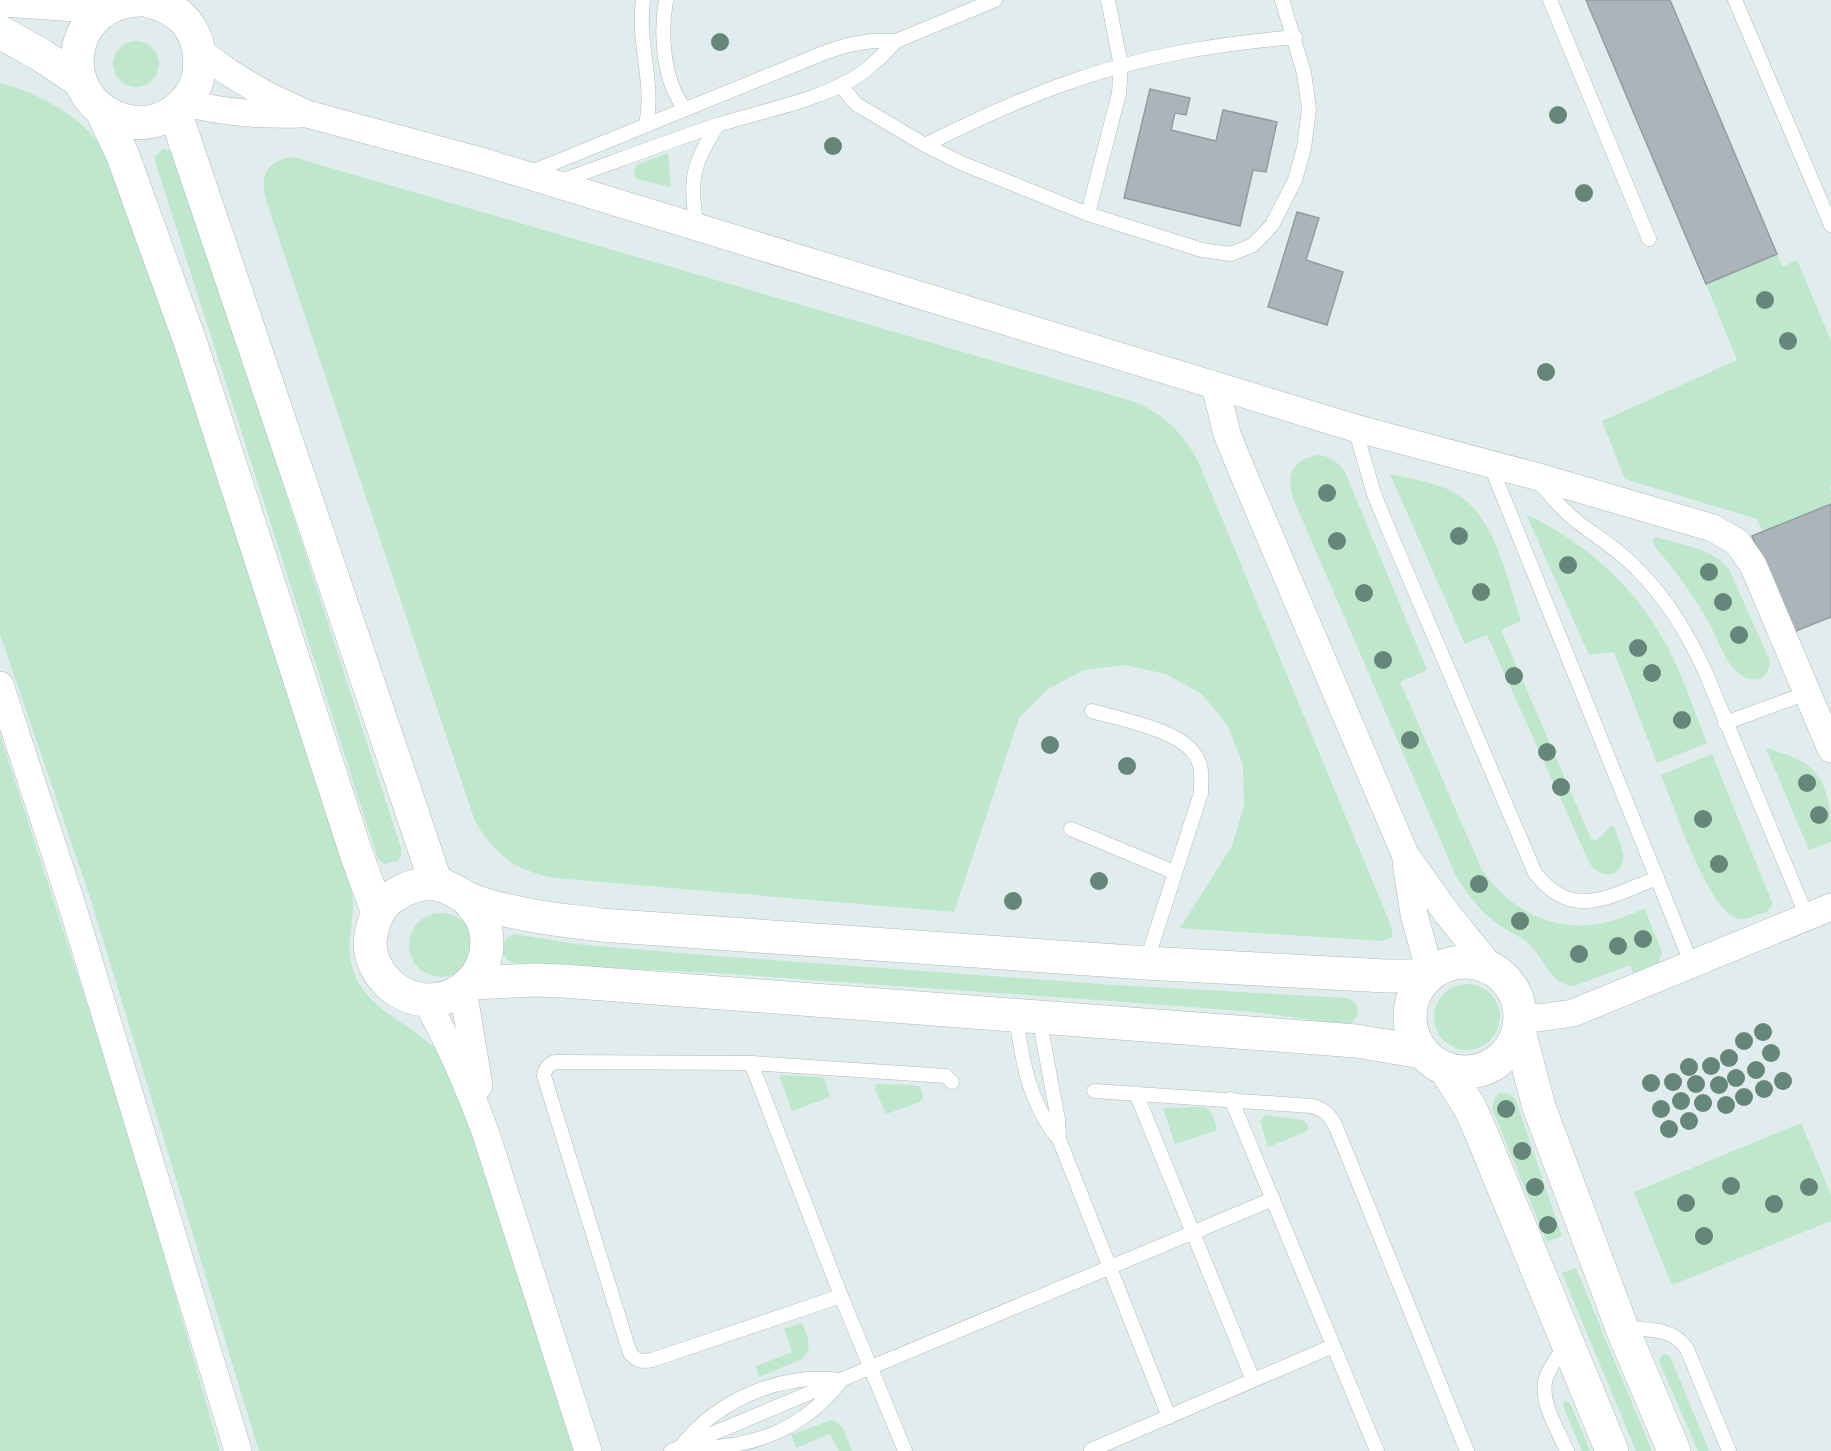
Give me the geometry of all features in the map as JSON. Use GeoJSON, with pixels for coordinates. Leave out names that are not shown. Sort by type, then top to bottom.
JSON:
{"type":"FeatureCollection","features":[{"type":"Feature","properties":{"kind":"street"},"geometry":{"type":"LineString","coordinates":[[0,0],[124,4]]}},
{"type":"Feature","properties":{"kind":"street"},"geometry":{"type":"LineString","coordinates":[[124,4],[95,17],[84,32],[78,47],[77,65],[80,81],[89,98],[102,111],[119,120],[138,123],[158,120],[180,107],[193,91],[198,78],[199,51],[193,32],[181,16],[165,6],[146,0]]}},
{"type":"Feature","properties":{"kind":"street"},"geometry":{"type":"LineString","coordinates":[[0,32],[41,55],[80,81]]}},
{"type":"Feature","properties":{"kind":"street"},"geometry":{"type":"LineString","coordinates":[[199,51],[266,95],[306,114],[477,160],[1355,428],[1535,476],[1713,528],[1737,542],[1753,565],[1831,749]]}},
{"type":"Feature","properties":{"kind":"street"},"geometry":{"type":"LineString","coordinates":[[180,107],[257,115],[306,114]]}},
{"type":"Feature","properties":{"kind":"street"},"geometry":{"type":"LineString","coordinates":[[180,107],[436,883]]}},
{"type":"Feature","properties":{"kind":"street"},"geometry":{"type":"LineString","coordinates":[[102,111],[123,156],[191,344],[356,853],[378,913]]}},
{"type":"Feature","properties":{"kind":"street"},"geometry":{"type":"LineString","coordinates":[[1215,385],[1227,434],[1405,854],[1446,912],[1491,968]]}},
{"type":"Feature","properties":{"kind":"street"},"geometry":{"type":"LineString","coordinates":[[0,685],[71,902],[238,1451]]}},
{"type":"Feature","properties":{"kind":"street"},"geometry":{"type":"LineString","coordinates":[[1405,854],[1414,914],[1429,974]]}},
{"type":"Feature","properties":{"kind":"street"},"geometry":{"type":"LineString","coordinates":[[485,1131],[467,987],[480,970],[486,955],[487,940],[484,924],[477,910],[466,898],[454,890],[436,883],[405,889],[389,899],[378,913],[372,928],[370,945],[374,962],[382,977],[394,989],[409,997],[426,1001],[446,998],[467,987],[534,980],[563,981],[1356,1041],[1434,1060],[1460,1072],[1476,1071],[1490,1066],[1503,1057],[1513,1046],[1520,1024]]}},
{"type":"Feature","properties":{"kind":"street"},"geometry":{"type":"LineString","coordinates":[[466,898],[516,913],[601,925],[1146,963],[1386,976],[1429,974]]}},
{"type":"Feature","properties":{"kind":"street"},"geometry":{"type":"LineString","coordinates":[[1520,1024],[1538,1018],[1574,1013],[1819,912]]}},
{"type":"Feature","properties":{"kind":"street"},"geometry":{"type":"LineString","coordinates":[[1612,1451],[1470,1108],[1434,1060],[1414,1040],[1410,1027],[1412,999],[1429,974],[1444,965],[1460,961],[1476,962],[1503,976],[1512,988],[1518,1002],[1520,1024],[1539,1107],[1622,1328],[1674,1451]]}},
{"type":"Feature","properties":{"kind":"street"},"geometry":{"type":"LineString","coordinates":[[426,1001],[450,1044],[485,1131],[588,1451]]}},
{"type":"Feature","properties":{"kind":"lane"},"geometry":{"type":"LineString","coordinates":[[643,0],[641,29],[649,97],[646,125]]}},
{"type":"Feature","properties":{"kind":"lane"},"geometry":{"type":"LineString","coordinates":[[666,0],[663,29],[669,77],[678,100],[685,109]]}},
{"type":"Feature","properties":{"kind":"lane"},"geometry":{"type":"LineString","coordinates":[[524,175],[826,52],[860,43],[896,41],[995,0]]}},
{"type":"Feature","properties":{"kind":"lane"},"geometry":{"type":"LineString","coordinates":[[1088,214],[1119,93],[1121,66],[1108,0]]}},
{"type":"Feature","properties":{"kind":"lane"},"geometry":{"type":"LineString","coordinates":[[841,86],[856,104],[961,164],[1088,214],[1202,250],[1231,254],[1253,245],[1272,225],[1295,180],[1305,148],[1309,108],[1304,73],[1282,0]]}},
{"type":"Feature","properties":{"kind":"lane"},"geometry":{"type":"LineString","coordinates":[[1550,0],[1649,238]]}},
{"type":"Feature","properties":{"kind":"lane"},"geometry":{"type":"LineString","coordinates":[[1735,0],[1831,225]]}},
{"type":"Feature","properties":{"kind":"lane"},"geometry":{"type":"LineString","coordinates":[[925,145],[1015,103],[1068,82],[1121,66],[1208,47],[1295,37]]}},
{"type":"Feature","properties":{"kind":"lane"},"geometry":{"type":"LineString","coordinates":[[553,184],[718,125],[841,86],[870,66],[896,41]]}},
{"type":"Feature","properties":{"kind":"lane"},"geometry":{"type":"LineString","coordinates":[[697,227],[692,200],[693,174],[702,148],[718,125]]}},
{"type":"Feature","properties":{"kind":"lane"},"geometry":{"type":"LineString","coordinates":[[1355,428],[1384,521],[1535,873],[1546,887],[1562,897],[1580,902],[1599,901],[1657,878]]}},
{"type":"Feature","properties":{"kind":"lane"},"geometry":{"type":"LineString","coordinates":[[1490,464],[1692,964]]}},
{"type":"Feature","properties":{"kind":"lane"},"geometry":{"type":"LineString","coordinates":[[1535,476],[1555,501],[1578,523],[1605,540],[1636,568],[1664,599],[1687,634],[1725,723],[1819,912]]}},
{"type":"Feature","properties":{"kind":"lane"},"geometry":{"type":"LineString","coordinates":[[1725,723],[1807,693]]}},
{"type":"Feature","properties":{"kind":"lane"},"geometry":{"type":"LineString","coordinates":[[1092,711],[1178,738],[1190,748],[1198,761],[1202,777],[1201,792],[1146,963]]}},
{"type":"Feature","properties":{"kind":"lane"},"geometry":{"type":"LineString","coordinates":[[1071,829],[1174,872]]}},
{"type":"Feature","properties":{"kind":"lane"},"geometry":{"type":"LineString","coordinates":[[1027,1016],[1021,1055],[1031,1089],[1046,1124],[1059,1139]]}},
{"type":"Feature","properties":{"kind":"lane"},"geometry":{"type":"LineString","coordinates":[[1027,1016],[1058,1120],[1059,1139],[1169,1417]]}},
{"type":"Feature","properties":{"kind":"lane"},"geometry":{"type":"LineString","coordinates":[[841,1296],[652,1360],[641,1362],[636,1360],[630,1353],[544,1076],[545,1070],[549,1064],[555,1062],[752,1063],[946,1076],[952,1082]]}},
{"type":"Feature","properties":{"kind":"lane"},"geometry":{"type":"LineString","coordinates":[[752,1063],[841,1296],[905,1451]]}},
{"type":"Feature","properties":{"kind":"lane"},"geometry":{"type":"LineString","coordinates":[[1094,1091],[1231,1099],[1312,1106],[1322,1109],[1330,1117],[1467,1451]]}},
{"type":"Feature","properties":{"kind":"lane"},"geometry":{"type":"LineString","coordinates":[[1136,1093],[1253,1380]]}},
{"type":"Feature","properties":{"kind":"lane"},"geometry":{"type":"LineString","coordinates":[[1231,1099],[1377,1451]]}},
{"type":"Feature","properties":{"kind":"lane"},"geometry":{"type":"LineString","coordinates":[[676,1449],[1273,1199]]}},
{"type":"Feature","properties":{"kind":"lane"},"geometry":{"type":"LineString","coordinates":[[1622,1328],[1661,1331],[1681,1340],[1687,1349],[1730,1451]]}},
{"type":"Feature","properties":{"kind":"lane"},"geometry":{"type":"LineString","coordinates":[[1567,1342],[1546,1379],[1545,1391],[1547,1403],[1567,1451]]}},
{"type":"Feature","properties":{"kind":"lane"},"geometry":{"type":"LineString","coordinates":[[1091,1450],[1333,1346]]}},
{"type":"Feature","properties":{"kind":"lane"},"geometry":{"type":"LineString","coordinates":[[676,1449],[707,1419],[746,1396],[806,1378],[841,1380]]}},
{"type":"Feature","properties":{"kind":"lane"},"geometry":{"type":"LineString","coordinates":[[676,1449],[736,1444],[796,1424],[829,1397],[841,1380]]}},
{"type":"Feature","properties":{"kind":"green space"},"geometry":{"type":"Polygon","coordinates":[[[136,41],[152,48],[159,64],[152,80],[136,87],[120,80],[113,64],[120,48],[136,41]]]}},
{"type":"Feature","properties":{"kind":"green space"},"geometry":{"type":"Polygon","coordinates":[[[0,83],[33,94],[63,110],[89,132],[110,159],[350,874],[353,906],[349,945],[352,966],[364,991],[373,1001],[432,1045],[453,1070],[574,1451],[259,1451],[90,897],[0,634],[0,83]]]}},
{"type":"Feature","properties":{"kind":"green space"},"geometry":{"type":"Polygon","coordinates":[[[163,149],[173,151],[176,155],[401,848],[398,861],[385,864],[379,860],[376,853],[155,161],[155,156],[163,149]]]}},
{"type":"Feature","properties":{"kind":"green space"},"geometry":{"type":"Polygon","coordinates":[[[668,153],[671,187],[637,179],[634,175],[636,165],[668,153]]]}},
{"type":"Feature","properties":{"kind":"green space"},"geometry":{"type":"Polygon","coordinates":[[[293,157],[1135,402],[1155,412],[1179,433],[1198,461],[1392,928],[1392,937],[1383,941],[1180,928],[1232,846],[1244,806],[1243,765],[1228,726],[1202,694],[1166,674],[1125,665],[1084,670],[1048,689],[1019,718],[954,912],[554,878],[540,875],[507,859],[490,843],[475,821],[266,200],[264,183],[267,171],[277,162],[293,157]]]}},
{"type":"Feature","properties":{"kind":"green space"},"geometry":{"type":"Polygon","coordinates":[[[1777,254],[1782,267],[1797,260],[1831,341],[1831,485],[1829,486],[1831,504],[1763,532],[1757,519],[1625,479],[1602,421],[1737,360],[1706,284],[1777,254]]]}},
{"type":"Feature","properties":{"kind":"green space"},"geometry":{"type":"Polygon","coordinates":[[[1317,455],[1333,460],[1345,472],[1427,670],[1400,682],[1482,870],[1516,905],[1535,916],[1555,923],[1576,926],[1598,924],[1621,918],[1644,908],[1661,949],[1662,954],[1658,963],[1633,973],[1630,965],[1574,986],[1566,985],[1553,976],[1529,944],[1485,914],[1460,883],[1293,498],[1290,482],[1293,469],[1302,460],[1317,455]]]}},
{"type":"Feature","properties":{"kind":"green space"},"geometry":{"type":"Polygon","coordinates":[[[1390,474],[1431,483],[1453,492],[1479,515],[1489,531],[1498,549],[1521,621],[1501,630],[1591,839],[1596,841],[1611,826],[1614,827],[1623,859],[1618,871],[1613,874],[1597,871],[1589,862],[1487,635],[1465,644],[1390,474]]]}},
{"type":"Feature","properties":{"kind":"green space"},"geometry":{"type":"Polygon","coordinates":[[[1526,514],[1584,549],[1617,578],[1632,595],[1666,645],[1707,743],[1657,763],[1614,652],[1589,655],[1526,514]]]}},
{"type":"Feature","properties":{"kind":"green space"},"geometry":{"type":"Polygon","coordinates":[[[1656,537],[1705,552],[1714,556],[1729,569],[1769,659],[1769,668],[1764,676],[1757,680],[1746,678],[1731,666],[1696,602],[1676,572],[1653,544],[1653,539],[1656,537]]]}},
{"type":"Feature","properties":{"kind":"green space"},"geometry":{"type":"Polygon","coordinates":[[[0,735],[127,1128],[220,1451],[0,1451],[0,735]]]}},
{"type":"Feature","properties":{"kind":"green space"},"geometry":{"type":"Polygon","coordinates":[[[1766,748],[1801,761],[1814,771],[1828,799],[1831,842],[1809,850],[1766,748]]]}},
{"type":"Feature","properties":{"kind":"green space"},"geometry":{"type":"Polygon","coordinates":[[[1712,754],[1772,902],[1767,912],[1745,919],[1734,917],[1712,892],[1701,873],[1661,775],[1712,754]]]}},
{"type":"Feature","properties":{"kind":"green space"},"geometry":{"type":"Polygon","coordinates":[[[435,913],[447,913],[464,922],[471,933],[473,945],[471,957],[464,968],[447,977],[435,977],[423,972],[414,963],[409,951],[409,939],[414,927],[423,918],[435,913]]]}},
{"type":"Feature","properties":{"kind":"green space"},"geometry":{"type":"Polygon","coordinates":[[[515,934],[575,944],[717,956],[1115,985],[1348,998],[1356,1004],[1358,1012],[1355,1019],[1347,1025],[1254,1012],[1112,1001],[714,973],[512,963],[504,956],[503,947],[506,940],[515,934]]]}},
{"type":"Feature","properties":{"kind":"green space"},"geometry":{"type":"Polygon","coordinates":[[[1467,984],[1480,987],[1490,994],[1497,1004],[1500,1017],[1497,1030],[1490,1040],[1480,1047],[1467,1050],[1454,1047],[1444,1040],[1437,1030],[1434,1017],[1437,1004],[1444,994],[1454,987],[1467,984]]]}},
{"type":"Feature","properties":{"kind":"green space"},"geometry":{"type":"Polygon","coordinates":[[[781,1075],[822,1077],[830,1097],[792,1111],[780,1078],[781,1075]]]}},
{"type":"Feature","properties":{"kind":"green space"},"geometry":{"type":"Polygon","coordinates":[[[876,1084],[915,1085],[920,1087],[923,1097],[920,1102],[886,1114],[875,1089],[876,1084]]]}},
{"type":"Feature","properties":{"kind":"green space"},"geometry":{"type":"Polygon","coordinates":[[[1500,1093],[1510,1094],[1516,1101],[1562,1236],[1547,1242],[1492,1109],[1495,1097],[1500,1093]]]}},
{"type":"Feature","properties":{"kind":"green space"},"geometry":{"type":"Polygon","coordinates":[[[1205,1107],[1212,1113],[1217,1130],[1175,1144],[1163,1108],[1205,1107]]]}},
{"type":"Feature","properties":{"kind":"green space"},"geometry":{"type":"Polygon","coordinates":[[[1265,1115],[1303,1120],[1308,1125],[1308,1129],[1268,1147],[1260,1121],[1265,1115]]]}},
{"type":"Feature","properties":{"kind":"green space"},"geometry":{"type":"Polygon","coordinates":[[[1801,1123],[1831,1195],[1831,1221],[1672,1285],[1634,1192],[1801,1123]]]}},
{"type":"Feature","properties":{"kind":"green space"},"geometry":{"type":"Polygon","coordinates":[[[1576,1268],[1652,1451],[1636,1451],[1562,1273],[1576,1268]]]}},
{"type":"Feature","properties":{"kind":"green space"},"geometry":{"type":"Polygon","coordinates":[[[802,1323],[809,1346],[806,1355],[802,1359],[759,1377],[756,1366],[792,1352],[784,1329],[802,1323]]]}},
{"type":"Feature","properties":{"kind":"green space"},"geometry":{"type":"Polygon","coordinates":[[[1663,1354],[1670,1356],[1709,1451],[1698,1451],[1659,1361],[1663,1354]]]}},
{"type":"Feature","properties":{"kind":"green space"},"geometry":{"type":"Polygon","coordinates":[[[1565,1400],[1570,1403],[1590,1451],[1582,1451],[1563,1406],[1565,1400]]]}},
{"type":"Feature","properties":{"kind":"green space"},"geometry":{"type":"Polygon","coordinates":[[[831,1420],[842,1428],[852,1451],[839,1451],[830,1434],[796,1448],[791,1435],[831,1420]]]}},
{"type":"Feature","properties":{"kind":"building"},"geometry":{"type":"Polygon","coordinates":[[[1586,0],[1670,0],[1777,254],[1706,284],[1586,0]]]}},
{"type":"Feature","properties":{"kind":"building"},"geometry":{"type":"Polygon","coordinates":[[[1150,89],[1190,98],[1186,115],[1175,113],[1171,130],[1216,141],[1223,110],[1277,122],[1266,172],[1253,170],[1240,226],[1124,198],[1150,89]]]}},
{"type":"Feature","properties":{"kind":"building"},"geometry":{"type":"Polygon","coordinates":[[[1297,212],[1319,218],[1306,260],[1343,272],[1327,325],[1268,307],[1297,212]]]}},
{"type":"Feature","properties":{"kind":"building"},"geometry":{"type":"Polygon","coordinates":[[[1831,504],[1831,617],[1791,633],[1752,536],[1831,504]]]}}]}
